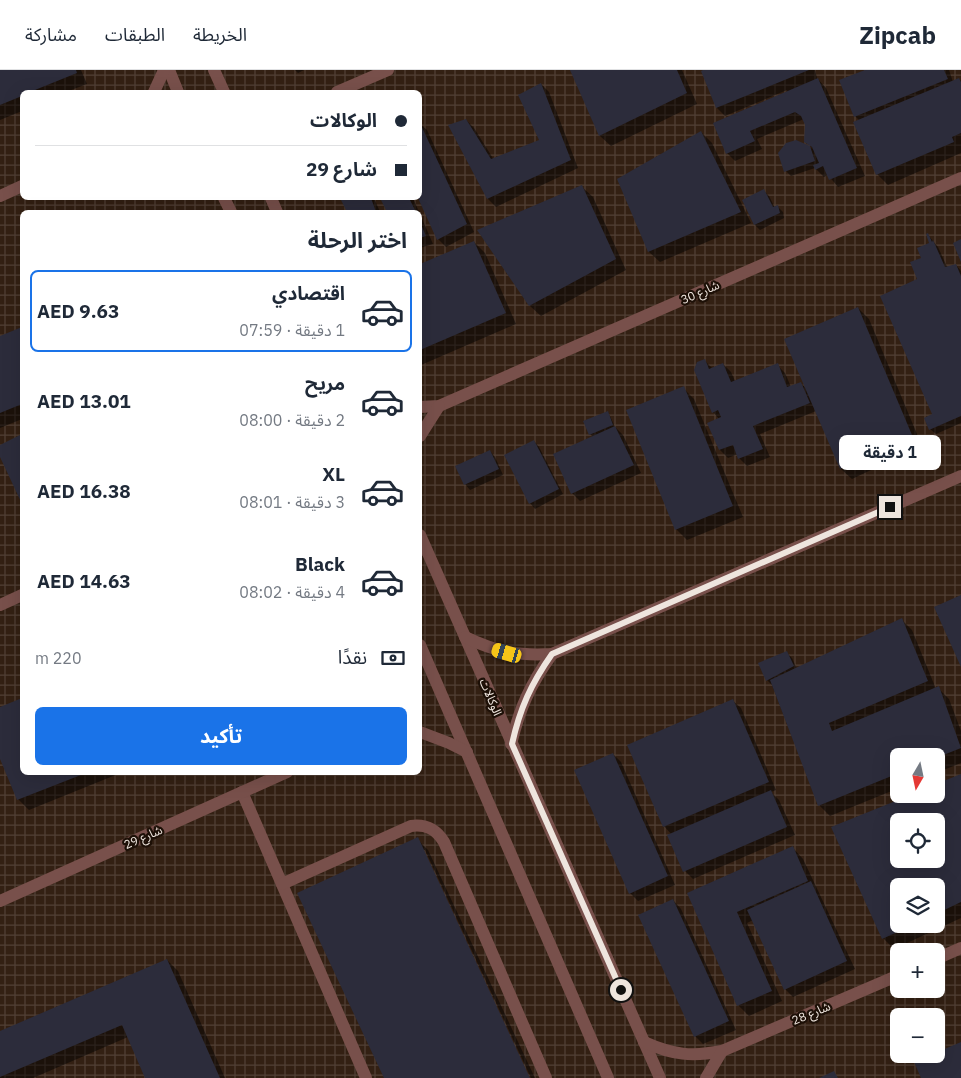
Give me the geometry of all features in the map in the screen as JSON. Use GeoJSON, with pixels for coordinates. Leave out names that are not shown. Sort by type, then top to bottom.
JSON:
{"type":"FeatureCollection","features":[{"type":"Feature","properties":{"kind":"street"},"geometry":{"type":"LineString","coordinates":[[155,90],[164,70]]}},
{"type":"Feature","properties":{"kind":"street"},"geometry":{"type":"LineString","coordinates":[[169,70],[177,90]]}},
{"type":"Feature","properties":{"kind":"street"},"geometry":{"type":"LineString","coordinates":[[214,70],[222,89]]}},
{"type":"Feature","properties":{"kind":"street"},"geometry":{"type":"LineString","coordinates":[[342,90],[388,70]]}},
{"type":"Feature","properties":{"kind":"street","name":"شارع 30"},"geometry":{"type":"LineString","coordinates":[[422,406],[439,406],[961,178]]}},
{"type":"Feature","properties":{"kind":"street"},"geometry":{"type":"LineString","coordinates":[[0,196],[20,187]]}},
{"type":"Feature","properties":{"kind":"street"},"geometry":{"type":"LineString","coordinates":[[422,433],[439,406]]}},
{"type":"Feature","properties":{"kind":"street"},"geometry":{"type":"LineString","coordinates":[[465,637],[486,647],[507,653],[530,656],[552,654],[961,476]]}},
{"type":"Feature","properties":{"kind":"street","name":"الوكالات"},"geometry":{"type":"LineString","coordinates":[[422,540],[660,1078]]}},
{"type":"Feature","properties":{"kind":"street"},"geometry":{"type":"LineString","coordinates":[[0,605],[20,596]]}},
{"type":"Feature","properties":{"kind":"street"},"geometry":{"type":"LineString","coordinates":[[512,744],[517,720],[526,696],[552,654]]}},
{"type":"Feature","properties":{"kind":"street"},"geometry":{"type":"LineString","coordinates":[[422,655],[608,1078]]}},
{"type":"Feature","properties":{"kind":"street"},"geometry":{"type":"LineString","coordinates":[[422,733],[466,752]]}},
{"type":"Feature","properties":{"kind":"street","name":"شارع 29"},"geometry":{"type":"LineString","coordinates":[[0,901],[280,775]]}},
{"type":"Feature","properties":{"kind":"street"},"geometry":{"type":"LineString","coordinates":[[242,792],[366,1078]]}},
{"type":"Feature","properties":{"kind":"street"},"geometry":{"type":"LineString","coordinates":[[282,884],[411,826],[427,826],[434,830],[444,842],[546,1078]]}},
{"type":"Feature","properties":{"kind":"street"},"geometry":{"type":"LineString","coordinates":[[945,955],[961,948]]}},
{"type":"Feature","properties":{"kind":"street","name":"شارع 28"},"geometry":{"type":"LineString","coordinates":[[644,1042],[663,1050],[682,1054],[702,1055],[722,1051],[890,979]]}},
{"type":"Feature","properties":{"kind":"street"},"geometry":{"type":"LineString","coordinates":[[706,1078],[722,1051]]}},
{"type":"Feature","properties":{"kind":"shaded area"},"geometry":{"type":"Polygon","coordinates":[[[0,70],[961,70],[961,1078],[0,1078],[0,70]]]}},
{"type":"Feature","properties":{"kind":"building"},"geometry":{"type":"Polygon","coordinates":[[[0,70],[76,70],[77,73],[35,90],[20,90],[20,97],[0,105],[0,70]]]}},
{"type":"Feature","properties":{"kind":"building"},"geometry":{"type":"Polygon","coordinates":[[[570,70],[677,70],[687,93],[599,136],[570,70]]]}},
{"type":"Feature","properties":{"kind":"building"},"geometry":{"type":"Polygon","coordinates":[[[809,70],[716,108],[701,71],[809,70]]]}},
{"type":"Feature","properties":{"kind":"building"},"geometry":{"type":"Polygon","coordinates":[[[865,70],[944,70],[948,79],[854,117],[839,80],[865,70]]]}},
{"type":"Feature","properties":{"kind":"building"},"geometry":{"type":"Polygon","coordinates":[[[818,78],[857,168],[829,180],[823,166],[815,170],[813,165],[819,163],[812,147],[804,142],[805,125],[801,116],[795,112],[750,131],[755,141],[726,154],[713,123],[818,78]]]}},
{"type":"Feature","properties":{"kind":"building"},"geometry":{"type":"Polygon","coordinates":[[[959,78],[961,82],[961,133],[952,137],[954,142],[876,175],[853,122],[959,78]]]}},
{"type":"Feature","properties":{"kind":"building"},"geometry":{"type":"Polygon","coordinates":[[[541,83],[571,160],[487,199],[448,125],[466,119],[491,159],[539,140],[518,95],[541,83]]]}},
{"type":"Feature","properties":{"kind":"building"},"geometry":{"type":"Polygon","coordinates":[[[422,127],[467,224],[437,240],[419,200],[422,200],[422,127]]]}},
{"type":"Feature","properties":{"kind":"building"},"geometry":{"type":"Polygon","coordinates":[[[701,131],[741,212],[648,252],[617,179],[701,131]]]}},
{"type":"Feature","properties":{"kind":"building"},"geometry":{"type":"Polygon","coordinates":[[[796,140],[810,146],[815,161],[784,172],[778,153],[786,143],[796,140]]]}},
{"type":"Feature","properties":{"kind":"building"},"geometry":{"type":"Polygon","coordinates":[[[582,185],[616,259],[529,306],[477,230],[582,185]]]}},
{"type":"Feature","properties":{"kind":"building"},"geometry":{"type":"Polygon","coordinates":[[[764,189],[773,207],[778,205],[780,213],[754,225],[742,200],[764,189]]]}},
{"type":"Feature","properties":{"kind":"building"},"geometry":{"type":"Polygon","coordinates":[[[341,200],[372,200],[375,210],[346,210],[341,200]]]}},
{"type":"Feature","properties":{"kind":"building"},"geometry":{"type":"Polygon","coordinates":[[[381,200],[410,200],[415,210],[386,210],[381,200]]]}},
{"type":"Feature","properties":{"kind":"building"},"geometry":{"type":"Polygon","coordinates":[[[422,227],[426,236],[422,237],[422,227]]]}},
{"type":"Feature","properties":{"kind":"building"},"geometry":{"type":"Polygon","coordinates":[[[928,233],[945,267],[956,264],[961,276],[961,416],[929,430],[924,418],[932,414],[880,296],[917,279],[910,262],[921,258],[917,248],[929,243],[926,234],[928,233]]]}},
{"type":"Feature","properties":{"kind":"building"},"geometry":{"type":"Polygon","coordinates":[[[961,239],[961,262],[953,243],[961,239]]]}},
{"type":"Feature","properties":{"kind":"building"},"geometry":{"type":"Polygon","coordinates":[[[474,241],[506,313],[422,349],[422,263],[474,241]]]}},
{"type":"Feature","properties":{"kind":"building"},"geometry":{"type":"Polygon","coordinates":[[[858,307],[912,435],[840,469],[784,339],[858,307]]]}},
{"type":"Feature","properties":{"kind":"building"},"geometry":{"type":"Polygon","coordinates":[[[20,328],[20,405],[0,413],[0,336],[20,328]]]}},
{"type":"Feature","properties":{"kind":"building"},"geometry":{"type":"Polygon","coordinates":[[[705,359],[709,369],[723,363],[731,382],[778,363],[787,387],[801,382],[810,403],[753,426],[763,449],[738,459],[733,445],[719,450],[707,423],[721,417],[718,410],[712,413],[694,370],[697,362],[705,359]]]}},
{"type":"Feature","properties":{"kind":"building"},"geometry":{"type":"Polygon","coordinates":[[[684,386],[733,506],[675,530],[626,410],[684,386]]]}},
{"type":"Feature","properties":{"kind":"building"},"geometry":{"type":"Polygon","coordinates":[[[608,411],[613,425],[589,435],[583,421],[608,411]]]}},
{"type":"Feature","properties":{"kind":"building"},"geometry":{"type":"Polygon","coordinates":[[[615,426],[634,465],[571,494],[553,454],[615,426]]]}},
{"type":"Feature","properties":{"kind":"building"},"geometry":{"type":"Polygon","coordinates":[[[20,435],[20,500],[0,457],[0,445],[20,435]]]}},
{"type":"Feature","properties":{"kind":"building"},"geometry":{"type":"Polygon","coordinates":[[[534,440],[559,489],[529,504],[504,455],[534,440]]]}},
{"type":"Feature","properties":{"kind":"building"},"geometry":{"type":"Polygon","coordinates":[[[490,450],[499,469],[464,485],[455,466],[490,450]]]}},
{"type":"Feature","properties":{"kind":"building"},"geometry":{"type":"Polygon","coordinates":[[[961,595],[961,667],[934,607],[961,595]]]}},
{"type":"Feature","properties":{"kind":"building"},"geometry":{"type":"Polygon","coordinates":[[[902,618],[928,681],[829,723],[832,731],[939,686],[961,748],[945,754],[945,748],[890,748],[890,777],[818,806],[770,680],[902,618]]]}},
{"type":"Feature","properties":{"kind":"building"},"geometry":{"type":"Polygon","coordinates":[[[787,651],[794,666],[766,681],[758,663],[787,651]]]}},
{"type":"Feature","properties":{"kind":"building"},"geometry":{"type":"Polygon","coordinates":[[[20,699],[20,775],[81,775],[17,800],[0,759],[0,707],[20,699]]]}},
{"type":"Feature","properties":{"kind":"building"},"geometry":{"type":"Polygon","coordinates":[[[733,699],[769,782],[663,827],[627,745],[733,699]]]}},
{"type":"Feature","properties":{"kind":"building"},"geometry":{"type":"Polygon","coordinates":[[[613,753],[668,876],[629,894],[574,770],[613,753]]]}},
{"type":"Feature","properties":{"kind":"building"},"geometry":{"type":"Polygon","coordinates":[[[961,774],[961,902],[945,910],[945,878],[890,878],[890,933],[895,933],[882,939],[831,827],[891,803],[945,803],[945,780],[961,774]]]}},
{"type":"Feature","properties":{"kind":"building"},"geometry":{"type":"Polygon","coordinates":[[[771,790],[787,827],[683,872],[667,835],[771,790]]]}},
{"type":"Feature","properties":{"kind":"building"},"geometry":{"type":"Polygon","coordinates":[[[418,837],[530,1078],[384,1078],[297,893],[418,837]]]}},
{"type":"Feature","properties":{"kind":"building"},"geometry":{"type":"Polygon","coordinates":[[[793,846],[808,881],[737,912],[772,991],[737,1006],[687,893],[793,846]]]}},
{"type":"Feature","properties":{"kind":"building"},"geometry":{"type":"Polygon","coordinates":[[[811,881],[847,961],[784,990],[747,910],[811,881]]]}},
{"type":"Feature","properties":{"kind":"building"},"geometry":{"type":"Polygon","coordinates":[[[673,899],[729,1021],[694,1037],[638,915],[673,899]]]}},
{"type":"Feature","properties":{"kind":"building"},"geometry":{"type":"Polygon","coordinates":[[[167,959],[220,1078],[145,1078],[122,1025],[0,1077],[0,1031],[167,959]]]}},
{"type":"Feature","properties":{"kind":"building"},"geometry":{"type":"Polygon","coordinates":[[[961,1042],[961,1078],[921,1078],[914,1063],[945,1063],[945,1049],[961,1042]]]}},
{"type":"Feature","properties":{"kind":"building"},"geometry":{"type":"Polygon","coordinates":[[[834,1071],[838,1078],[819,1078],[834,1071]]]}},
{"type":"Feature","properties":{"kind":"route"},"geometry":{"type":"LineString","coordinates":[[621,990],[512,744],[517,720],[526,696],[538,674],[552,654],[890,507]]}}]}
